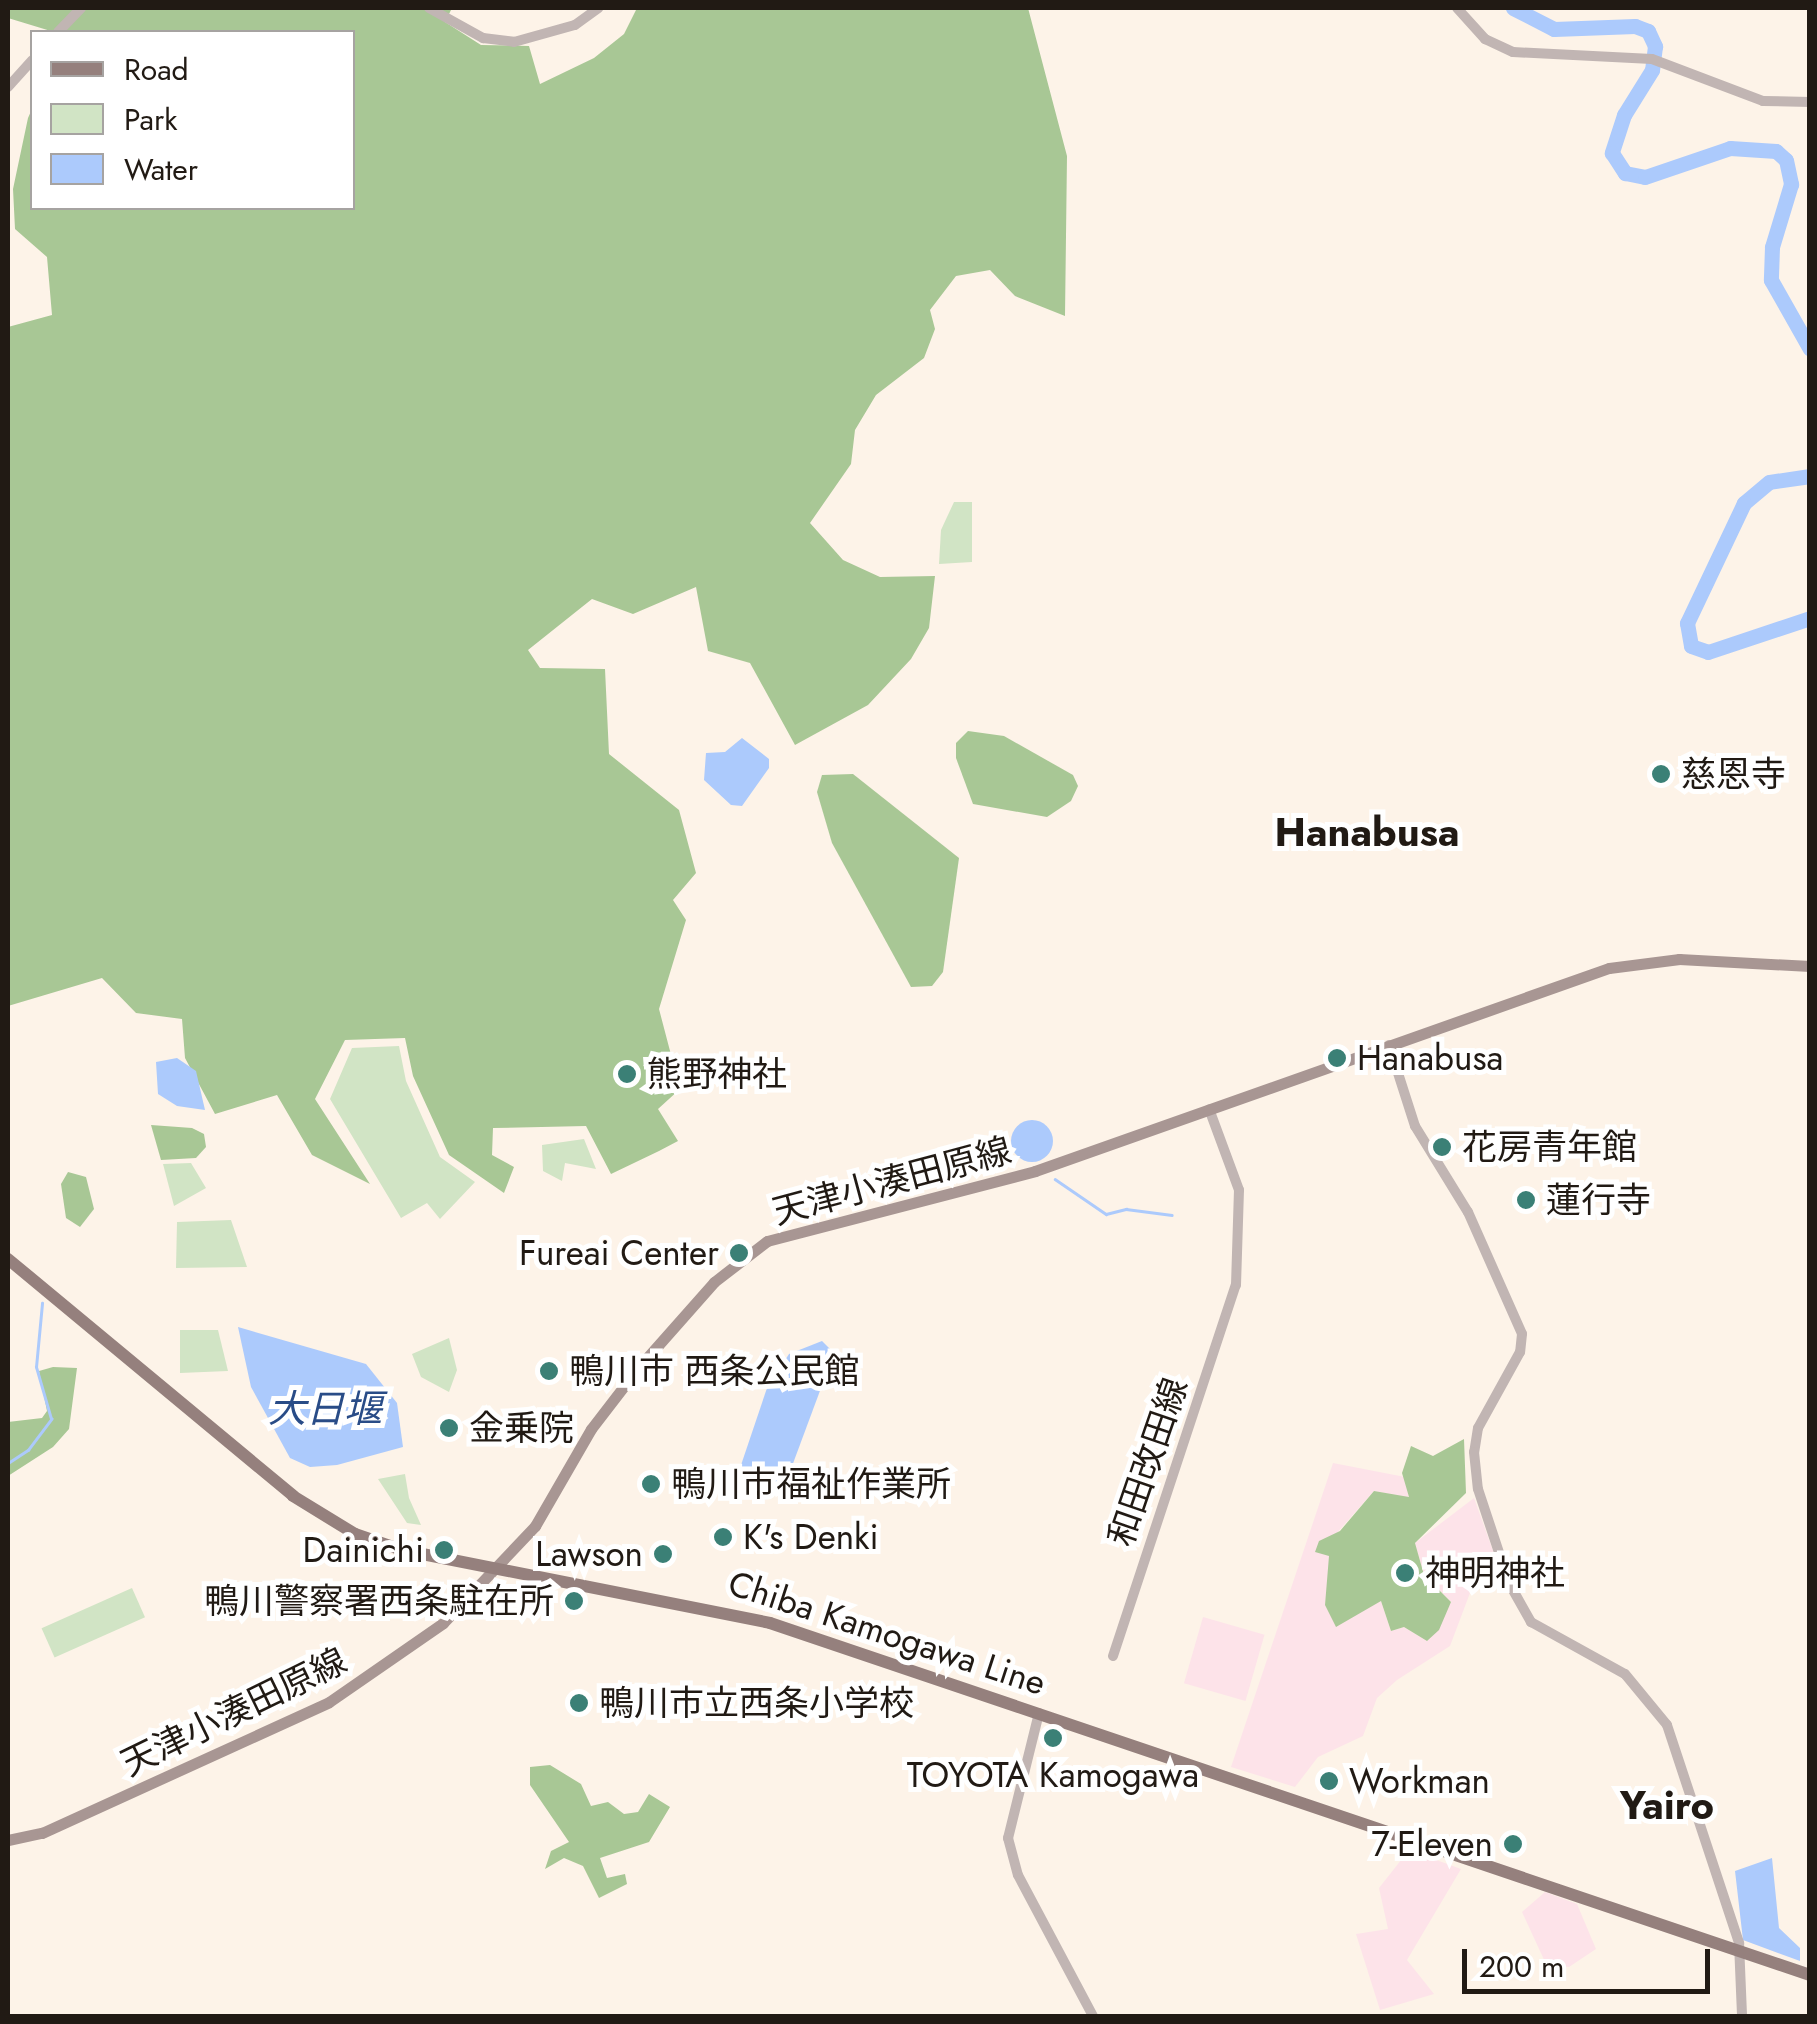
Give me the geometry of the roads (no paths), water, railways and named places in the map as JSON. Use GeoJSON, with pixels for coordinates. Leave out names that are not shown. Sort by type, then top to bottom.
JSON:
{"type":"FeatureCollection","features":[{"type":"Feature","properties":{"kind":"main road","name":"天津小湊田原線"},"geometry":{"type":"LineString","coordinates":[[8,1840],[42,1833],[354,1689],[442,1623],[499,1568],[546,1510],[604,1410],[698,1299],[750,1251],[794,1230],[1035,1171],[1621,965],[1678,959],[1810,966]]}},
{"type":"Feature","properties":{"kind":"main road","name":"Chiba Kamogawa Line"},"geometry":{"type":"LineString","coordinates":[[8,1259],[313,1511],[386,1546],[753,1618],[1810,1974]]}},
{"type":"Feature","properties":{"kind":"street"},"geometry":{"type":"LineString","coordinates":[[60,30],[81,8]]}},
{"type":"Feature","properties":{"kind":"street"},"geometry":{"type":"LineString","coordinates":[[429,8],[483,38],[514,42],[576,25],[598,8]]}},
{"type":"Feature","properties":{"kind":"street"},"geometry":{"type":"LineString","coordinates":[[1457,8],[1485,39],[1513,52],[1616,55],[1678,66],[1764,101],[1810,102]]}},
{"type":"Feature","properties":{"kind":"street"},"geometry":{"type":"LineString","coordinates":[[8,87],[30,62]]}},
{"type":"Feature","properties":{"kind":"street"},"geometry":{"type":"LineString","coordinates":[[1389,1045],[1415,1126],[1462,1200],[1522,1334],[1474,1452],[1478,1489],[1509,1583],[1531,1622],[1625,1674],[1662,1717],[1740,1951],[1742,2016]]}},
{"type":"Feature","properties":{"kind":"street","name":"和田改田線"},"geometry":{"type":"LineString","coordinates":[[1113,1656],[1236,1285],[1240,1190],[1209,1108]]}},
{"type":"Feature","properties":{"kind":"street"},"geometry":{"type":"LineString","coordinates":[[1039,1713],[1014,1795],[1011,1856],[1092,2016]]}},
{"type":"Feature","properties":{"kind":"water"},"geometry":{"type":"Polygon","coordinates":[[[742,738],[769,759],[769,768],[742,806],[731,805],[704,780],[706,753],[725,752],[742,738]]]}},
{"type":"Feature","properties":{"kind":"water"},"geometry":{"type":"Polygon","coordinates":[[[177,1058],[196,1071],[205,1110],[177,1106],[158,1094],[156,1062],[177,1058]]]}},
{"type":"Feature","properties":{"kind":"water"},"geometry":{"type":"Polygon","coordinates":[[[1032,1120],[1047,1126],[1053,1141],[1047,1156],[1032,1162],[1017,1156],[1011,1141],[1017,1126],[1032,1120]]]}},
{"type":"Feature","properties":{"kind":"water","name":"大日堰"},"geometry":{"type":"Polygon","coordinates":[[[238,1327],[366,1364],[397,1403],[403,1447],[337,1465],[310,1467],[290,1458],[251,1387],[238,1327]]]}},
{"type":"Feature","properties":{"kind":"water"},"geometry":{"type":"Polygon","coordinates":[[[822,1341],[834,1353],[785,1485],[768,1494],[745,1489],[739,1471],[767,1388],[789,1354],[822,1341]]]}},
{"type":"Feature","properties":{"kind":"water"},"geometry":{"type":"Polygon","coordinates":[[[1772,1858],[1779,1928],[1800,1948],[1800,1961],[1743,1940],[1735,1871],[1772,1858]]]}},
{"type":"Feature","properties":{"kind":"waterway"},"geometry":{"type":"LineString","coordinates":[[1513,8],[1554,29],[1635,26],[1648,31],[1655,46],[1652,70],[1624,115],[1612,153],[1625,173],[1645,177],[1730,148],[1776,151],[1786,160],[1791,184],[1772,247],[1771,280],[1810,349]]}},
{"type":"Feature","properties":{"kind":"waterway"},"geometry":{"type":"LineString","coordinates":[[1810,476],[1769,482],[1744,503],[1687,623],[1691,646],[1708,652],[1810,618]]}},
{"type":"Feature","properties":{"kind":"waterway"},"geometry":{"type":"LineString","coordinates":[[1055,1179],[1106,1214],[1126,1209],[1172,1215]]}},
{"type":"Feature","properties":{"kind":"waterway"},"geometry":{"type":"LineString","coordinates":[[8,1463],[28,1450],[51,1419],[36,1367],[42,1303]]}},
{"type":"Feature","properties":{"kind":"place","name":"慈恩寺"},"geometry":{"type":"Point","coordinates":[1661,774]}},
{"type":"Feature","properties":{"kind":"place","name":"Hanabusa"},"geometry":{"type":"Point","coordinates":[1337,1058]}},
{"type":"Feature","properties":{"kind":"place","name":"熊野神社"},"geometry":{"type":"Point","coordinates":[627,1074]}},
{"type":"Feature","properties":{"kind":"place","name":"花房青年館"},"geometry":{"type":"Point","coordinates":[1442,1147]}},
{"type":"Feature","properties":{"kind":"place","name":"蓮行寺"},"geometry":{"type":"Point","coordinates":[1526,1200]}},
{"type":"Feature","properties":{"kind":"place","name":"Fureai Center"},"geometry":{"type":"Point","coordinates":[739,1253]}},
{"type":"Feature","properties":{"kind":"place","name":"鴨川市 西条公民館"},"geometry":{"type":"Point","coordinates":[549,1371]}},
{"type":"Feature","properties":{"kind":"place","name":"金乗院"},"geometry":{"type":"Point","coordinates":[449,1428]}},
{"type":"Feature","properties":{"kind":"place","name":"鴨川市福祉作業所"},"geometry":{"type":"Point","coordinates":[651,1484]}},
{"type":"Feature","properties":{"kind":"place","name":"K's Denki"},"geometry":{"type":"Point","coordinates":[723,1537]}},
{"type":"Feature","properties":{"kind":"place","name":"Dainichi"},"geometry":{"type":"Point","coordinates":[444,1550]}},
{"type":"Feature","properties":{"kind":"place","name":"Lawson"},"geometry":{"type":"Point","coordinates":[663,1554]}},
{"type":"Feature","properties":{"kind":"place","name":"神明神社"},"geometry":{"type":"Point","coordinates":[1405,1573]}},
{"type":"Feature","properties":{"kind":"place","name":"鴨川警察署西条駐在所"},"geometry":{"type":"Point","coordinates":[574,1601]}},
{"type":"Feature","properties":{"kind":"place","name":"鴨川市立西条小学校"},"geometry":{"type":"Point","coordinates":[579,1703]}},
{"type":"Feature","properties":{"kind":"place","name":"TOYOTA Kamogawa"},"geometry":{"type":"Point","coordinates":[1053,1738]}},
{"type":"Feature","properties":{"kind":"place","name":"Workman"},"geometry":{"type":"Point","coordinates":[1329,1781]}},
{"type":"Feature","properties":{"kind":"place","name":"7-Eleven"},"geometry":{"type":"Point","coordinates":[1513,1844]}},
{"type":"Feature","properties":{"kind":"district","name":"Hanabusa"},"geometry":{"type":"Point","coordinates":[1367,832]}},
{"type":"Feature","properties":{"kind":"district","name":"Yairo"},"geometry":{"type":"Point","coordinates":[1667,1805]}}]}
